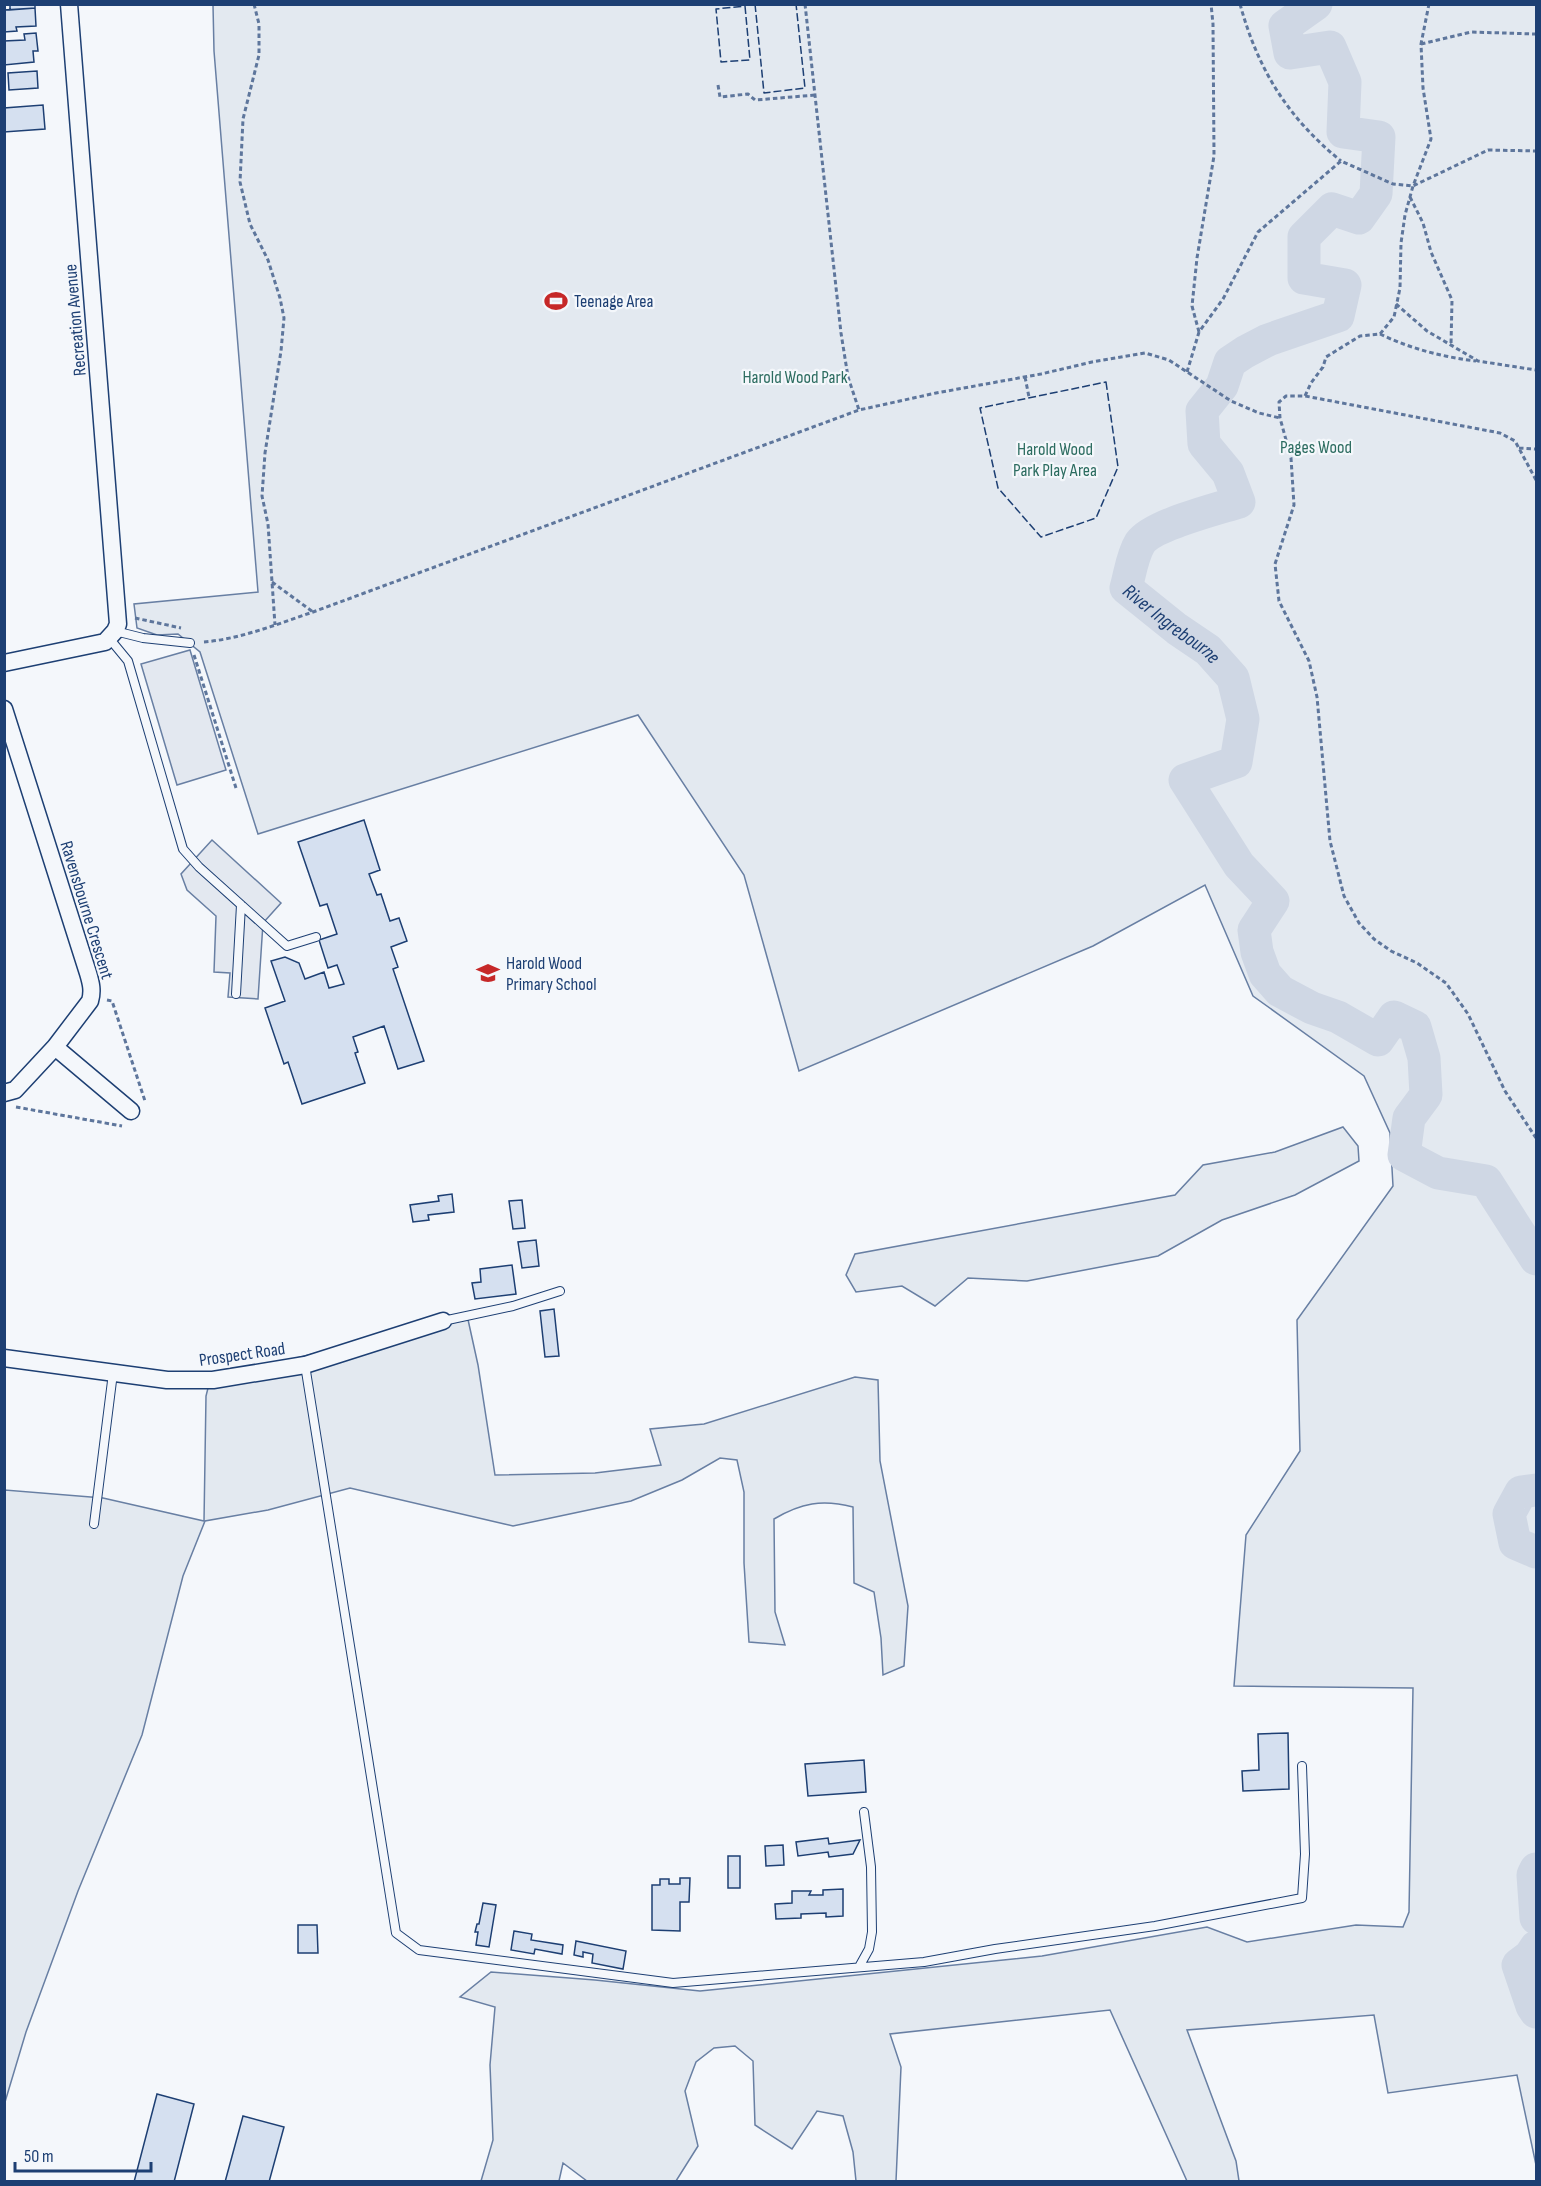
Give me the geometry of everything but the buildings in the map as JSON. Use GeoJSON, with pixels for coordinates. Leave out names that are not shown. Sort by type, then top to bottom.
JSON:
{"type":"FeatureCollection","features":[{"type":"Feature","properties":{"kind":"street","name":"Recreation Avenue"},"geometry":{"type":"LineString","coordinates":[[69,4],[114,628]]}},
{"type":"Feature","properties":{"kind":"street"},"geometry":{"type":"LineString","coordinates":[[4,663],[98,644],[114,628]]}},
{"type":"Feature","properties":{"kind":"street","name":"Ravensbourne Crescent"},"geometry":{"type":"LineString","coordinates":[[4,709],[92,985],[90,1001],[55,1047],[15,1090],[4,1093]]}},
{"type":"Feature","properties":{"kind":"street"},"geometry":{"type":"LineString","coordinates":[[55,1047],[131,1111]]}},
{"type":"Feature","properties":{"kind":"street","name":"Prospect Road"},"geometry":{"type":"LineString","coordinates":[[4,1358],[167,1380],[213,1380],[305,1365],[443,1321]]}},
{"type":"Feature","properties":{"kind":"lane"},"geometry":{"type":"LineString","coordinates":[[114,628],[143,638],[190,643]]}},
{"type":"Feature","properties":{"kind":"lane"},"geometry":{"type":"LineString","coordinates":[[114,628],[128,661],[183,849],[199,867],[287,946],[316,937]]}},
{"type":"Feature","properties":{"kind":"lane"},"geometry":{"type":"LineString","coordinates":[[236,994],[241,905]]}},
{"type":"Feature","properties":{"kind":"lane"},"geometry":{"type":"LineString","coordinates":[[443,1321],[513,1306],[560,1291]]}},
{"type":"Feature","properties":{"kind":"lane"},"geometry":{"type":"LineString","coordinates":[[305,1365],[396,1933],[418,1950],[673,1983],[924,1962],[995,1949],[1155,1926],[1302,1898],[1305,1854],[1302,1766]]}},
{"type":"Feature","properties":{"kind":"lane"},"geometry":{"type":"LineString","coordinates":[[94,1524],[113,1373]]}},
{"type":"Feature","properties":{"kind":"lane"},"geometry":{"type":"LineString","coordinates":[[859,1967],[869,1949],[872,1932],[871,1867],[864,1812]]}},
{"type":"Feature","properties":{"kind":"path"},"geometry":{"type":"LineString","coordinates":[[254,4],[259,24],[259,55],[243,119],[240,182],[250,224],[268,260],[284,318],[265,453],[262,496],[268,524],[275,625]]}},
{"type":"Feature","properties":{"kind":"path"},"geometry":{"type":"LineString","coordinates":[[805,4],[841,333],[848,377],[859,410]]}},
{"type":"Feature","properties":{"kind":"path"},"geometry":{"type":"LineString","coordinates":[[1199,332],[1192,306],[1197,258],[1214,156],[1211,4]]}},
{"type":"Feature","properties":{"kind":"path"},"geometry":{"type":"LineString","coordinates":[[1240,4],[1258,58],[1282,99],[1316,141],[1341,161],[1393,184],[1413,186],[1488,150],[1536,151]]}},
{"type":"Feature","properties":{"kind":"path"},"geometry":{"type":"LineString","coordinates":[[1380,334],[1394,317],[1400,288],[1401,243],[1410,197],[1431,139],[1423,88],[1421,44],[1429,4]]}},
{"type":"Feature","properties":{"kind":"path"},"geometry":{"type":"LineString","coordinates":[[1421,44],[1471,32],[1536,34]]}},
{"type":"Feature","properties":{"kind":"path"},"geometry":{"type":"LineString","coordinates":[[718,85],[720,97],[748,94],[754,100],[816,95]]}},
{"type":"Feature","properties":{"kind":"path"},"geometry":{"type":"LineString","coordinates":[[1187,372],[1199,332],[1223,299],[1258,232],[1341,161]]}},
{"type":"Feature","properties":{"kind":"path"},"geometry":{"type":"LineString","coordinates":[[1410,197],[1423,223],[1431,252],[1452,300],[1452,345]]}},
{"type":"Feature","properties":{"kind":"path"},"geometry":{"type":"LineString","coordinates":[[1396,304],[1427,331],[1478,361]]}},
{"type":"Feature","properties":{"kind":"path"},"geometry":{"type":"LineString","coordinates":[[1305,396],[1323,367],[1326,357],[1359,336],[1380,334],[1405,346],[1456,358],[1536,370]]}},
{"type":"Feature","properties":{"kind":"path"},"geometry":{"type":"LineString","coordinates":[[190,643],[215,641],[275,625],[859,410],[936,393],[1145,353],[1159,356],[1231,401],[1259,413],[1280,418]]}},
{"type":"Feature","properties":{"kind":"path"},"geometry":{"type":"LineString","coordinates":[[1024,377],[1029,398]]}},
{"type":"Feature","properties":{"kind":"path"},"geometry":{"type":"LineString","coordinates":[[1536,480],[1515,441],[1500,433],[1305,396],[1286,396],[1279,402],[1280,418],[1291,458],[1294,505],[1275,564],[1279,601],[1309,661],[1317,697],[1330,841],[1344,896],[1359,923],[1374,939],[1391,951],[1417,963],[1446,983],[1468,1014],[1505,1091],[1536,1138]]}},
{"type":"Feature","properties":{"kind":"path"},"geometry":{"type":"LineString","coordinates":[[1519,448],[1536,449]]}},
{"type":"Feature","properties":{"kind":"path"},"geometry":{"type":"LineString","coordinates":[[272,582],[313,612]]}},
{"type":"Feature","properties":{"kind":"path"},"geometry":{"type":"LineString","coordinates":[[114,628],[179,627],[185,630],[236,788]]}},
{"type":"Feature","properties":{"kind":"green space","name":"Harold Wood Park"},"geometry":{"type":"Polygon","coordinates":[[[213,5],[1536,5],[1536,2165],[1517,2075],[1388,2093],[1374,2015],[1187,2030],[1236,2161],[1239,2181],[1187,2181],[1110,2010],[890,2034],[901,2067],[896,2181],[856,2181],[853,2152],[843,2116],[817,2111],[792,2149],[755,2125],[753,2061],[735,2046],[714,2048],[696,2062],[685,2091],[698,2146],[676,2181],[587,2181],[563,2163],[559,2181],[481,2181],[493,2140],[490,2065],[495,2007],[460,1997],[491,1972],[700,1991],[1042,1956],[1207,1927],[1247,1942],[1356,1925],[1403,1927],[1409,1912],[1413,1688],[1234,1686],[1246,1535],[1300,1451],[1297,1320],[1393,1186],[1390,1133],[1364,1076],[1253,996],[1205,885],[1093,946],[799,1071],[744,875],[638,715],[258,834],[200,652],[178,634],[157,635],[137,628],[134,604],[258,592],[214,51],[213,5]]]}},
{"type":"Feature","properties":{"kind":"green space"},"geometry":{"type":"Polygon","coordinates":[[[1343,1127],[1358,1146],[1359,1161],[1295,1195],[1222,1220],[1158,1256],[1027,1281],[968,1278],[935,1306],[902,1286],[856,1292],[846,1275],[855,1254],[1175,1195],[1203,1165],[1275,1152],[1343,1127]]]}},
{"type":"Feature","properties":{"kind":"green space"},"geometry":{"type":"Polygon","coordinates":[[[467,1315],[478,1365],[495,1475],[595,1473],[661,1465],[650,1429],[704,1424],[855,1377],[878,1380],[880,1461],[908,1606],[904,1666],[883,1675],[881,1638],[874,1592],[854,1583],[853,1507],[831,1503],[803,1506],[774,1519],[775,1612],[785,1645],[749,1642],[744,1563],[744,1492],[737,1460],[720,1458],[682,1480],[631,1501],[513,1526],[350,1488],[268,1510],[205,1521],[183,1576],[142,1735],[78,1891],[26,2032],[5,2102],[5,1490],[103,1498],[204,1521],[206,1396],[210,1380],[467,1315]]]}},
{"type":"Feature","properties":{"kind":"shaded area"},"geometry":{"type":"Polygon","coordinates":[[[190,650],[226,770],[177,785],[141,664],[190,650]]]}},
{"type":"Feature","properties":{"kind":"shaded area"},"geometry":{"type":"Polygon","coordinates":[[[212,840],[281,903],[263,923],[258,999],[228,997],[230,973],[214,972],[216,916],[187,890],[181,874],[212,840]]]}},
{"type":"Feature","properties":{"kind":"waterway","name":"River Ingrebourne"},"geometry":{"type":"LineString","coordinates":[[1316,4],[1285,26],[1290,53],[1330,47],[1345,82],[1343,132],[1379,137],[1376,194],[1359,218],[1332,209],[1304,237],[1304,278],[1345,285],[1338,316],[1268,340],[1230,362],[1222,386],[1202,411],[1204,444],[1228,473],[1239,502],[1186,518],[1147,536],[1140,543],[1135,554],[1126,588],[1177,629],[1208,650],[1233,678],[1243,719],[1236,762],[1185,780],[1239,865],[1273,901],[1254,930],[1257,952],[1265,974],[1280,991],[1312,1008],[1338,1017],[1378,1040],[1394,1017],[1415,1027],[1424,1058],[1426,1095],[1409,1118],[1404,1155],[1438,1173],[1486,1181],[1536,1259]]}},
{"type":"Feature","properties":{"kind":"waterway","name":"River Ingrebourne"},"geometry":{"type":"LineString","coordinates":[[1536,1490],[1521,1492],[1509,1514],[1515,1543],[1536,1552]]}},
{"type":"Feature","properties":{"kind":"waterway","name":"River Ingrebourne"},"geometry":{"type":"LineString","coordinates":[[1536,1869],[1533,1875],[1536,1918]]}},
{"type":"Feature","properties":{"kind":"waterway","name":"River Ingrebourne"},"geometry":{"type":"LineString","coordinates":[[1536,1947],[1530,1956],[1518,1965],[1536,2012]]}},
{"type":"Feature","properties":{"kind":"fence"},"geometry":{"type":"LineString","coordinates":[[755,4],[764,93],[805,88],[796,4]]}},
{"type":"Feature","properties":{"kind":"fence"},"geometry":{"type":"LineString","coordinates":[[745,6],[750,60],[721,62],[716,9],[745,6]]}},
{"type":"Feature","properties":{"kind":"fence"},"geometry":{"type":"LineString","coordinates":[[1106,382],[1118,467],[1096,518],[1041,537],[998,488],[980,408],[1106,382]]}},
{"type":"Feature","properties":{"kind":"place","name":"Teenage Area"},"geometry":{"type":"Point","coordinates":[556,301]}},
{"type":"Feature","properties":{"kind":"place","name":"Harold Wood Primary School"},"geometry":{"type":"Point","coordinates":[488,973]}},
{"type":"Feature","properties":{"kind":"park label","name":"Pages Wood"},"geometry":{"type":"Point","coordinates":[1316,447]}},
{"type":"Feature","properties":{"kind":"park label","name":"Harold Wood Park Play Area"},"geometry":{"type":"Point","coordinates":[1055,459]}}]}
